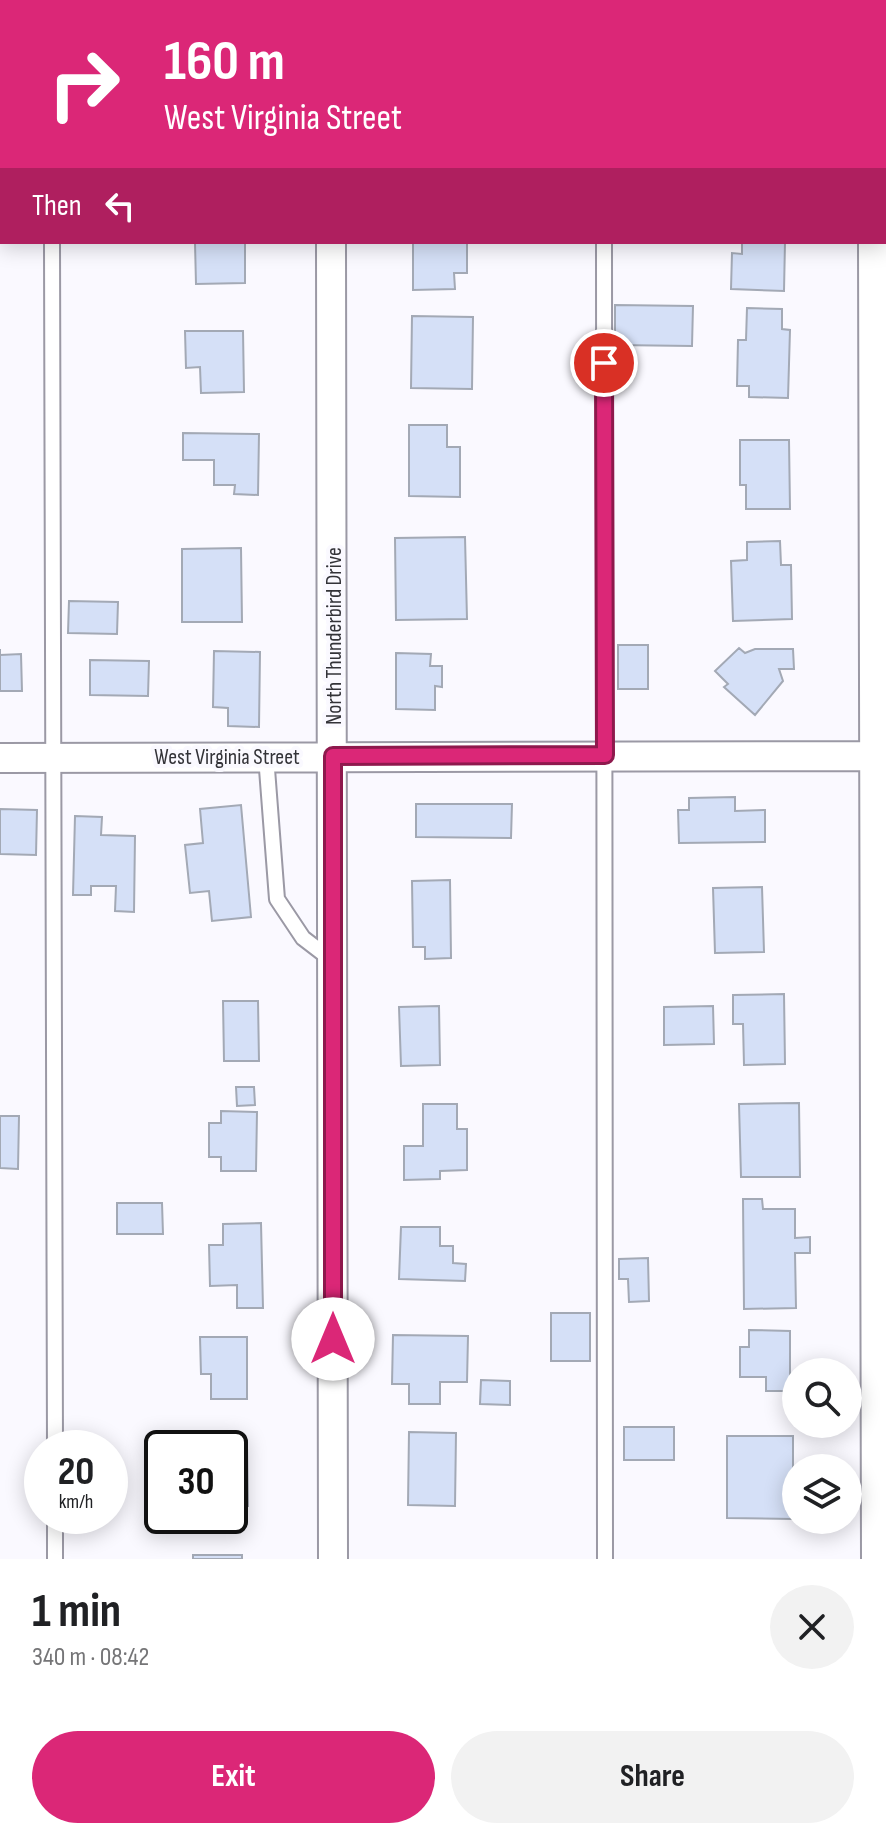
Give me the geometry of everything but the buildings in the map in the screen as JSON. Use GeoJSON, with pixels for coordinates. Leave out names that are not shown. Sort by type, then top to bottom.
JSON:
{"type":"FeatureCollection","features":[{"type":"Feature","properties":{"kind":"street","name":"North Thunderbird Drive"},"geometry":{"type":"LineString","coordinates":[[331,244],[333,1559]]}},
{"type":"Feature","properties":{"kind":"street"},"geometry":{"type":"LineString","coordinates":[[873,244],[879,756],[876,1559]]}},
{"type":"Feature","properties":{"kind":"street","name":"West Virginia Street"},"geometry":{"type":"LineString","coordinates":[[0,758],[879,756]]}},
{"type":"Feature","properties":{"kind":"lane"},"geometry":{"type":"LineString","coordinates":[[52,244],[55,1430]]}},
{"type":"Feature","properties":{"kind":"lane"},"geometry":{"type":"LineString","coordinates":[[604,244],[605,1559]]}},
{"type":"Feature","properties":{"kind":"lane"},"geometry":{"type":"LineString","coordinates":[[266,756],[277,899],[303,938],[333,961]]}},
{"type":"Feature","properties":{"kind":"lane"},"geometry":{"type":"LineString","coordinates":[[55,1534],[55,1559]]}},
{"type":"Feature","properties":{"kind":"route"},"geometry":{"type":"LineString","coordinates":[[333,1339],[333,756],[605,755],[604,363]]}}]}
